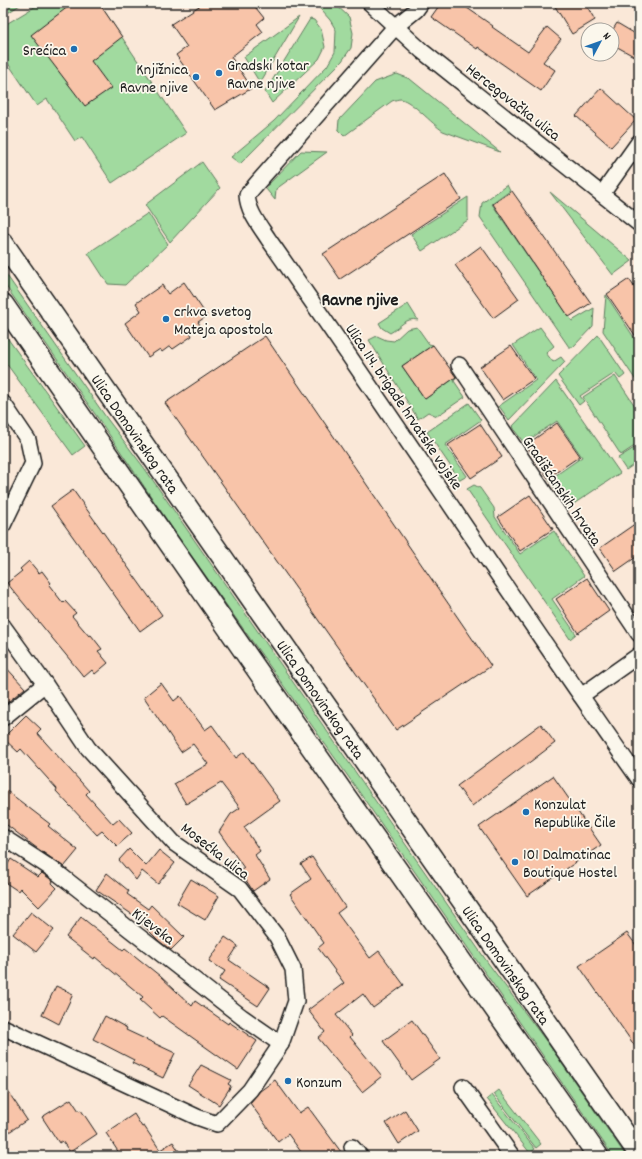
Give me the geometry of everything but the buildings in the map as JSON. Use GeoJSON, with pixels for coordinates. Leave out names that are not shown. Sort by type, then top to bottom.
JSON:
{"type":"FeatureCollection","features":[{"type":"Feature","properties":{"kind":"main road","name":"Ulica Domovinskog rata"},"geometry":{"type":"LineString","coordinates":[[3,243],[639,1154]]}},
{"type":"Feature","properties":{"kind":"main road"},"geometry":{"type":"LineString","coordinates":[[3,304],[269,687],[598,1156]]}},
{"type":"Feature","properties":{"kind":"street","name":"Hercegovačka ulica"},"geometry":{"type":"LineString","coordinates":[[370,3],[422,51],[639,224]]}},
{"type":"Feature","properties":{"kind":"street","name":"Ulica 114. brigade hrvatske vojske"},"geometry":{"type":"LineString","coordinates":[[421,3],[416,10],[395,27],[258,182],[247,195],[247,203],[269,240],[639,779]]}},
{"type":"Feature","properties":{"kind":"street"},"geometry":{"type":"LineString","coordinates":[[602,194],[639,142]]}},
{"type":"Feature","properties":{"kind":"street","name":"Gradišćanskih hrvata"},"geometry":{"type":"LineString","coordinates":[[458,365],[639,634]]}},
{"type":"Feature","properties":{"kind":"street"},"geometry":{"type":"LineString","coordinates":[[3,403],[28,440],[33,463],[3,525]]}},
{"type":"Feature","properties":{"kind":"street","name":"Mosećka ulica"},"geometry":{"type":"LineString","coordinates":[[3,626],[45,684],[88,748],[174,843],[240,889],[277,937],[293,969],[296,1001],[281,1044],[250,1090],[217,1124],[197,1117],[3,1027]]}},
{"type":"Feature","properties":{"kind":"street"},"geometry":{"type":"LineString","coordinates":[[581,696],[639,655]]}},
{"type":"Feature","properties":{"kind":"street"},"geometry":{"type":"LineString","coordinates":[[3,718],[45,684]]}},
{"type":"Feature","properties":{"kind":"street","name":"Kijevska"},"geometry":{"type":"LineString","coordinates":[[3,837],[55,870],[242,1017],[281,1044]]}},
{"type":"Feature","properties":{"kind":"street"},"geometry":{"type":"LineString","coordinates":[[463,1087],[512,1156]]}},
{"type":"Feature","properties":{"kind":"green space"},"geometry":{"type":"Polygon","coordinates":[[[3,3],[23,3],[6,14],[3,14],[3,3]]]}},
{"type":"Feature","properties":{"kind":"green space"},"geometry":{"type":"Polygon","coordinates":[[[41,3],[99,3],[186,133],[112,183],[82,137],[75,141],[47,99],[37,106],[3,56],[3,26],[41,3]]]}},
{"type":"Feature","properties":{"kind":"green space"},"geometry":{"type":"Polygon","coordinates":[[[315,3],[334,3],[349,17],[353,33],[351,48],[342,61],[240,164],[231,157],[274,121],[327,66],[335,52],[336,30],[330,20],[315,3]]]}},
{"type":"Feature","properties":{"kind":"green space"},"geometry":{"type":"Polygon","coordinates":[[[299,17],[260,83],[244,57],[299,17]]]}},
{"type":"Feature","properties":{"kind":"green space"},"geometry":{"type":"Polygon","coordinates":[[[310,19],[314,20],[321,29],[325,47],[319,59],[272,103],[265,92],[310,19]]]}},
{"type":"Feature","properties":{"kind":"green space"},"geometry":{"type":"Polygon","coordinates":[[[397,74],[410,79],[500,152],[443,131],[411,104],[401,99],[392,101],[344,136],[338,130],[339,120],[375,82],[397,74]]]}},
{"type":"Feature","properties":{"kind":"green space"},"geometry":{"type":"Polygon","coordinates":[[[301,151],[327,152],[276,189],[275,200],[266,189],[268,185],[301,151]]]}},
{"type":"Feature","properties":{"kind":"green space"},"geometry":{"type":"Polygon","coordinates":[[[202,162],[220,188],[170,242],[145,205],[202,162]]]}},
{"type":"Feature","properties":{"kind":"green space"},"geometry":{"type":"Polygon","coordinates":[[[507,185],[510,191],[492,204],[572,321],[594,308],[593,326],[573,347],[569,347],[480,217],[482,203],[507,185]]]}},
{"type":"Feature","properties":{"kind":"green space"},"geometry":{"type":"Polygon","coordinates":[[[550,192],[632,261],[613,275],[550,192]]]}},
{"type":"Feature","properties":{"kind":"green space"},"geometry":{"type":"Polygon","coordinates":[[[468,197],[468,220],[422,251],[411,234],[468,197]]]}},
{"type":"Feature","properties":{"kind":"green space"},"geometry":{"type":"Polygon","coordinates":[[[148,213],[168,244],[125,285],[108,284],[88,253],[148,213]]]}},
{"type":"Feature","properties":{"kind":"green space"},"geometry":{"type":"Polygon","coordinates":[[[3,270],[108,420],[145,469],[488,963],[549,1045],[626,1156],[613,1156],[357,789],[183,544],[3,282],[3,270]]]}},
{"type":"Feature","properties":{"kind":"green space"},"geometry":{"type":"Polygon","coordinates":[[[606,295],[639,345],[639,385],[603,331],[606,295]]]}},
{"type":"Feature","properties":{"kind":"green space"},"geometry":{"type":"Polygon","coordinates":[[[408,304],[418,320],[414,319],[406,321],[390,333],[382,328],[379,323],[408,304]]]}},
{"type":"Feature","properties":{"kind":"green space"},"geometry":{"type":"Polygon","coordinates":[[[417,327],[429,344],[433,345],[402,366],[425,399],[456,377],[454,381],[465,397],[437,416],[428,412],[418,419],[369,340],[377,336],[386,340],[394,341],[407,329],[417,327]]]}},
{"type":"Feature","properties":{"kind":"green space"},"geometry":{"type":"Polygon","coordinates":[[[540,327],[554,346],[546,353],[553,362],[561,357],[565,362],[509,420],[499,406],[536,380],[513,345],[540,327]]]}},
{"type":"Feature","properties":{"kind":"green space"},"geometry":{"type":"Polygon","coordinates":[[[3,332],[85,446],[73,455],[3,359],[3,332]]]}},
{"type":"Feature","properties":{"kind":"green space"},"geometry":{"type":"Polygon","coordinates":[[[598,335],[625,375],[620,379],[615,373],[580,396],[584,401],[579,405],[558,376],[598,335]]]}},
{"type":"Feature","properties":{"kind":"green space"},"geometry":{"type":"Polygon","coordinates":[[[615,376],[639,412],[639,443],[621,455],[583,397],[615,376]]]}},
{"type":"Feature","properties":{"kind":"green space"},"geometry":{"type":"Polygon","coordinates":[[[556,381],[620,473],[569,507],[549,480],[582,457],[557,421],[524,443],[512,427],[556,381]]]}},
{"type":"Feature","properties":{"kind":"green space"},"geometry":{"type":"Polygon","coordinates":[[[469,403],[481,420],[445,445],[467,476],[460,480],[427,432],[469,403]]]}},
{"type":"Feature","properties":{"kind":"green space"},"geometry":{"type":"Polygon","coordinates":[[[639,445],[639,461],[626,470],[618,458],[639,445]]]}},
{"type":"Feature","properties":{"kind":"green space"},"geometry":{"type":"Polygon","coordinates":[[[474,485],[480,488],[494,508],[495,517],[520,554],[554,531],[584,576],[552,599],[576,634],[570,639],[467,489],[474,485]]]}},
{"type":"Feature","properties":{"kind":"green space"},"geometry":{"type":"Polygon","coordinates":[[[499,1090],[541,1144],[536,1148],[494,1094],[499,1090]]]}},
{"type":"Feature","properties":{"kind":"green space"},"geometry":{"type":"Polygon","coordinates":[[[492,1095],[535,1149],[530,1153],[487,1099],[492,1095]]]}},
{"type":"Feature","properties":{"kind":"place","name":"Srećica"},"geometry":{"type":"Point","coordinates":[74,49]}},
{"type":"Feature","properties":{"kind":"place","name":"Gradski kotar Ravne njive"},"geometry":{"type":"Point","coordinates":[219,73]}},
{"type":"Feature","properties":{"kind":"place","name":"Knjižnica Ravne njive"},"geometry":{"type":"Point","coordinates":[196,77]}},
{"type":"Feature","properties":{"kind":"place","name":"crkva svetog Mateja apostola"},"geometry":{"type":"Point","coordinates":[166,319]}},
{"type":"Feature","properties":{"kind":"place","name":"Konzulat Republike Čile"},"geometry":{"type":"Point","coordinates":[526,812]}},
{"type":"Feature","properties":{"kind":"place","name":"101 Dalmatinac Boutique Hostel"},"geometry":{"type":"Point","coordinates":[515,862]}},
{"type":"Feature","properties":{"kind":"place","name":"Konzum"},"geometry":{"type":"Point","coordinates":[288,1081]}},
{"type":"Feature","properties":{"kind":"district","name":"Ravne njive"},"geometry":{"type":"Point","coordinates":[360,299]}}]}
